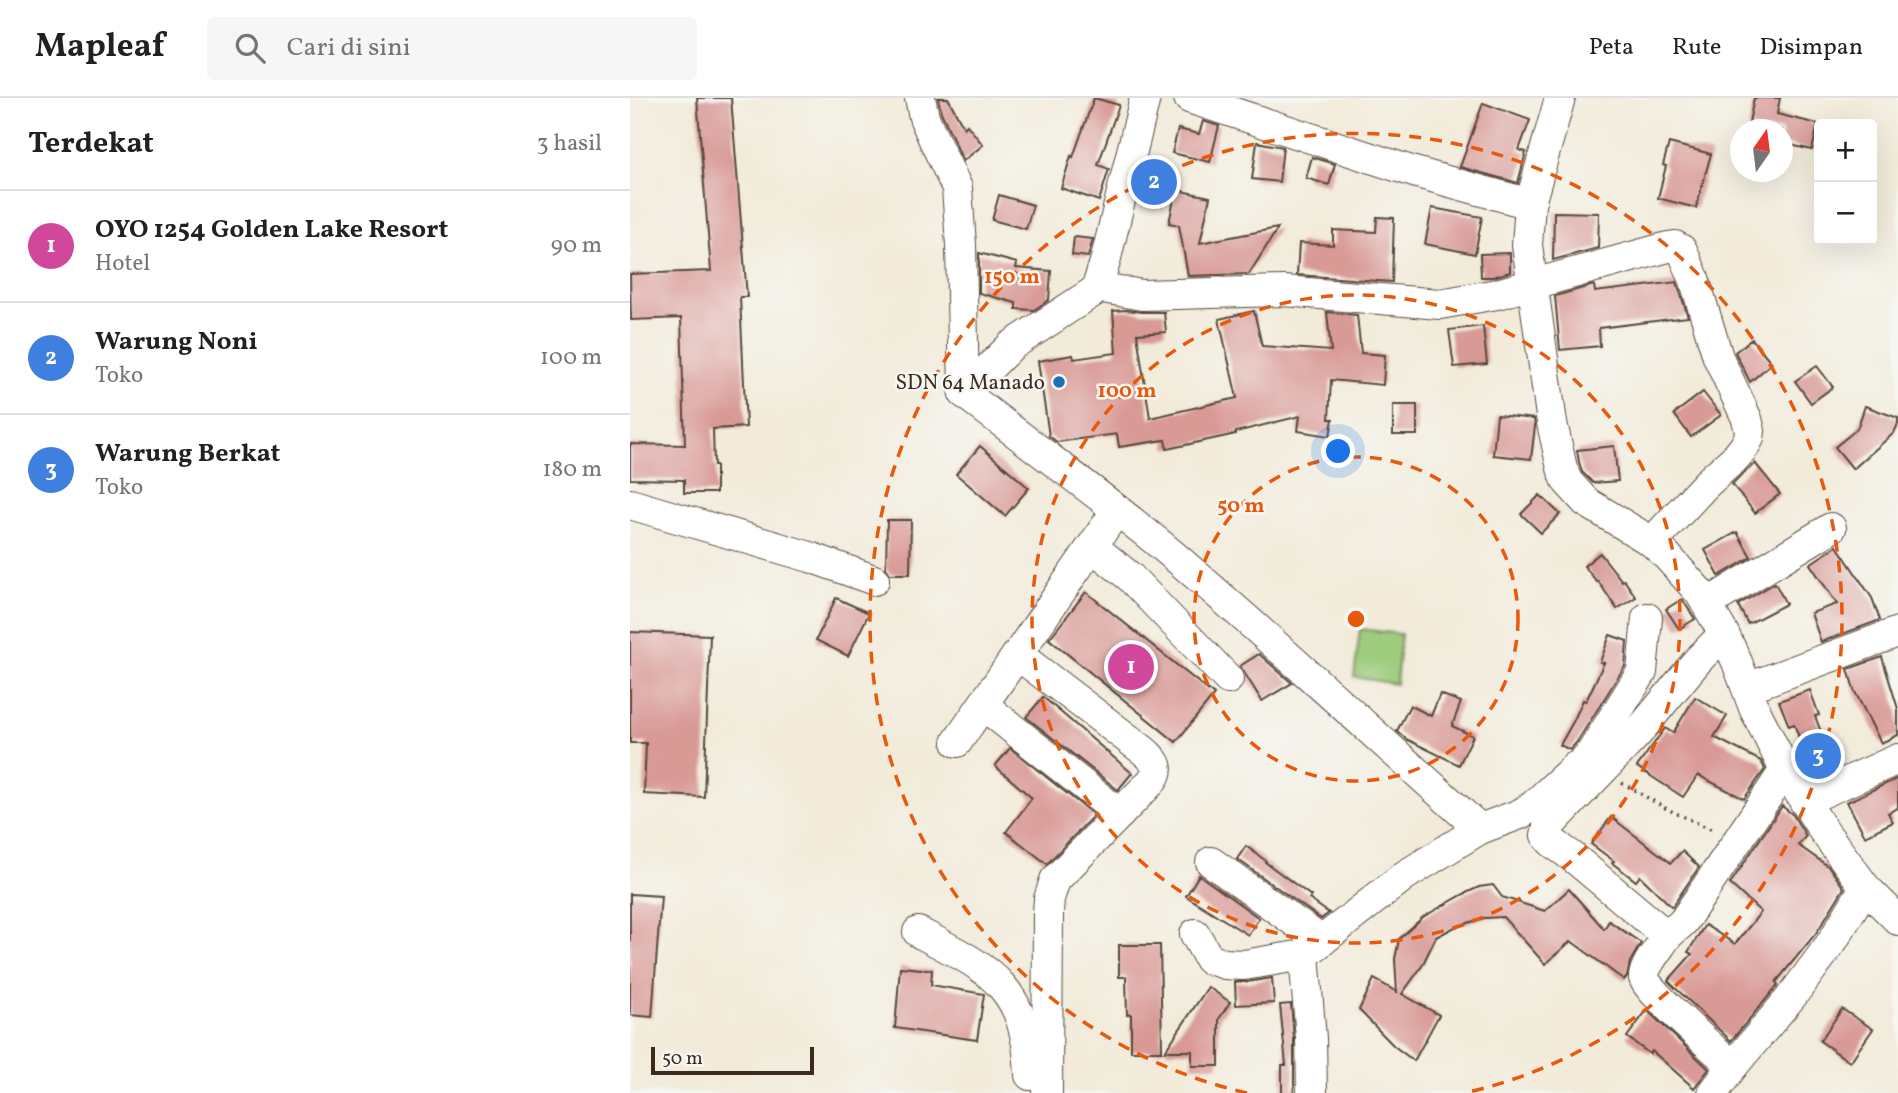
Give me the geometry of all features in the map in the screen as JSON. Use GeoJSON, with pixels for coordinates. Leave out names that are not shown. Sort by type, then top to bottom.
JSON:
{"type":"FeatureCollection","features":[{"type":"Feature","properties":{"kind":"street"},"geometry":{"type":"LineString","coordinates":[[920,98],[924,117],[957,188],[962,258],[964,393]]}},
{"type":"Feature","properties":{"kind":"street"},"geometry":{"type":"LineString","coordinates":[[964,393],[1011,346],[1082,300],[1097,287],[1145,98]]}},
{"type":"Feature","properties":{"kind":"street"},"geometry":{"type":"LineString","coordinates":[[1189,98],[1400,168],[1530,204]]}},
{"type":"Feature","properties":{"kind":"street"},"geometry":{"type":"LineString","coordinates":[[1560,98],[1530,204],[1527,245],[1552,423],[1567,481],[1586,502],[1652,542],[1700,593],[1724,634],[1784,771],[1865,887],[1898,919]]}},
{"type":"Feature","properties":{"kind":"street"},"geometry":{"type":"LineString","coordinates":[[1097,287],[1142,295],[1261,290],[1440,304],[1497,294],[1675,246],[1682,250],[1694,278],[1718,357],[1750,431],[1749,438],[1736,457],[1706,484],[1652,542]]}},
{"type":"Feature","properties":{"kind":"street"},"geometry":{"type":"LineString","coordinates":[[964,393],[1174,556],[1480,829]]}},
{"type":"Feature","properties":{"kind":"street"},"geometry":{"type":"LineString","coordinates":[[630,504],[810,557],[874,580]]}},
{"type":"Feature","properties":{"kind":"street"},"geometry":{"type":"LineString","coordinates":[[957,742],[1118,510]]}},
{"type":"Feature","properties":{"kind":"street"},"geometry":{"type":"LineString","coordinates":[[1707,604],[1831,528]]}},
{"type":"Feature","properties":{"kind":"street"},"geometry":{"type":"LineString","coordinates":[[1093,547],[1130,578],[1228,679]]}},
{"type":"Feature","properties":{"kind":"street"},"geometry":{"type":"LineString","coordinates":[[1195,934],[1209,959],[1225,964],[1244,965],[1313,948],[1404,876],[1480,829],[1520,814],[1533,806],[1591,753],[1642,672],[1647,618]]}},
{"type":"Feature","properties":{"kind":"street"},"geometry":{"type":"LineString","coordinates":[[1747,688],[1898,632]]}},
{"type":"Feature","properties":{"kind":"street"},"geometry":{"type":"LineString","coordinates":[[1667,936],[1546,835],[1548,827],[1602,772],[1698,660],[1724,634]]}},
{"type":"Feature","properties":{"kind":"street"},"geometry":{"type":"LineString","coordinates":[[1018,655],[1144,751],[1154,761],[1157,769],[1154,778],[1055,880],[1051,890],[1048,912],[1047,1093]]}},
{"type":"Feature","properties":{"kind":"street"},"geometry":{"type":"LineString","coordinates":[[983,705],[1120,814]]}},
{"type":"Feature","properties":{"kind":"street"},"geometry":{"type":"LineString","coordinates":[[1804,801],[1898,759]]}},
{"type":"Feature","properties":{"kind":"street"},"geometry":{"type":"LineString","coordinates":[[1733,1066],[1646,984],[1645,971],[1667,936],[1683,922],[1784,771]]}},
{"type":"Feature","properties":{"kind":"street"},"geometry":{"type":"LineString","coordinates":[[1210,862],[1313,948]]}},
{"type":"Feature","properties":{"kind":"street"},"geometry":{"type":"LineString","coordinates":[[1713,1093],[1832,942],[1865,887]]}},
{"type":"Feature","properties":{"kind":"street"},"geometry":{"type":"LineString","coordinates":[[918,932],[970,959],[1009,994],[1021,1016],[1027,1038],[1031,1093]]}},
{"type":"Feature","properties":{"kind":"street"},"geometry":{"type":"LineString","coordinates":[[1312,1093],[1313,948]]}},
{"type":"Feature","properties":{"kind":"path"},"geometry":{"type":"LineString","coordinates":[[1602,772],[1667,809],[1721,834]]}},
{"type":"Feature","properties":{"kind":"green space"},"geometry":{"type":"Polygon","coordinates":[[[1360,629],[1401,634],[1396,684],[1354,677],[1360,629]]]}},
{"type":"Feature","properties":{"kind":"building"},"geometry":{"type":"Polygon","coordinates":[[[697,98],[731,98],[747,297],[740,297],[746,427],[713,429],[716,493],[684,493],[684,480],[630,479],[630,444],[685,445],[681,318],[631,320],[630,274],[711,271],[697,98]]]}},
{"type":"Feature","properties":{"kind":"building"},"geometry":{"type":"Polygon","coordinates":[[[938,98],[948,98],[964,128],[967,125],[983,145],[963,161],[941,112],[938,98]]]}},
{"type":"Feature","properties":{"kind":"building"},"geometry":{"type":"Polygon","coordinates":[[[1094,98],[1119,105],[1098,165],[1109,169],[1099,201],[1061,188],[1094,98]]]}},
{"type":"Feature","properties":{"kind":"building"},"geometry":{"type":"Polygon","coordinates":[[[1754,98],[1780,98],[1777,114],[1814,123],[1812,150],[1793,146],[1793,119],[1750,119],[1754,98]]]}},
{"type":"Feature","properties":{"kind":"building"},"geometry":{"type":"Polygon","coordinates":[[[1483,103],[1530,120],[1519,150],[1526,152],[1518,183],[1460,167],[1483,103]]]}},
{"type":"Feature","properties":{"kind":"building"},"geometry":{"type":"Polygon","coordinates":[[[1203,121],[1219,126],[1210,162],[1172,153],[1178,129],[1199,134],[1203,121]]]}},
{"type":"Feature","properties":{"kind":"building"},"geometry":{"type":"Polygon","coordinates":[[[1257,142],[1283,147],[1279,182],[1252,179],[1257,142]]]}},
{"type":"Feature","properties":{"kind":"building"},"geometry":{"type":"Polygon","coordinates":[[[1669,143],[1711,154],[1696,208],[1658,198],[1669,143]]]}},
{"type":"Feature","properties":{"kind":"building"},"geometry":{"type":"Polygon","coordinates":[[[1312,157],[1335,164],[1329,185],[1306,178],[1312,157]]]}},
{"type":"Feature","properties":{"kind":"building"},"geometry":{"type":"Polygon","coordinates":[[[1145,172],[1165,175],[1162,193],[1143,188],[1145,172]]]}},
{"type":"Feature","properties":{"kind":"building"},"geometry":{"type":"Polygon","coordinates":[[[1176,190],[1210,197],[1200,243],[1278,228],[1249,274],[1188,276],[1179,225],[1169,223],[1176,190]]]}},
{"type":"Feature","properties":{"kind":"building"},"geometry":{"type":"Polygon","coordinates":[[[999,195],[1033,205],[1026,229],[992,220],[999,195]]]}},
{"type":"Feature","properties":{"kind":"building"},"geometry":{"type":"Polygon","coordinates":[[[1432,208],[1482,217],[1475,254],[1425,244],[1432,208]]]}},
{"type":"Feature","properties":{"kind":"building"},"geometry":{"type":"Polygon","coordinates":[[[1554,212],[1599,213],[1598,248],[1553,260],[1554,212]]]}},
{"type":"Feature","properties":{"kind":"building"},"geometry":{"type":"Polygon","coordinates":[[[1377,217],[1394,218],[1392,282],[1297,275],[1299,243],[1333,245],[1333,230],[1376,232],[1377,217]]]}},
{"type":"Feature","properties":{"kind":"building"},"geometry":{"type":"Polygon","coordinates":[[[1074,237],[1093,239],[1088,257],[1072,255],[1074,237]]]}},
{"type":"Feature","properties":{"kind":"building"},"geometry":{"type":"Polygon","coordinates":[[[979,253],[1017,263],[1016,268],[1051,271],[1049,300],[1034,310],[1016,309],[1016,303],[979,293],[979,253]]]}},
{"type":"Feature","properties":{"kind":"building"},"geometry":{"type":"Polygon","coordinates":[[[1510,253],[1510,272],[1481,277],[1480,254],[1510,253]]]}},
{"type":"Feature","properties":{"kind":"building"},"geometry":{"type":"Polygon","coordinates":[[[1677,282],[1688,317],[1599,328],[1600,346],[1560,350],[1555,296],[1594,285],[1595,292],[1677,282]]]}},
{"type":"Feature","properties":{"kind":"building"},"geometry":{"type":"Polygon","coordinates":[[[1113,311],[1164,312],[1166,332],[1137,334],[1150,418],[1237,398],[1219,319],[1254,311],[1262,346],[1331,351],[1327,312],[1357,315],[1361,353],[1385,355],[1383,385],[1331,380],[1329,419],[1333,419],[1330,436],[1298,431],[1300,416],[1167,449],[1165,440],[1119,447],[1117,434],[1057,442],[1049,436],[1038,361],[1073,355],[1074,359],[1116,353],[1113,311]]]}},
{"type":"Feature","properties":{"kind":"building"},"geometry":{"type":"Polygon","coordinates":[[[1483,326],[1487,364],[1454,367],[1449,330],[1483,326]]]}},
{"type":"Feature","properties":{"kind":"building"},"geometry":{"type":"Polygon","coordinates":[[[1752,339],[1772,363],[1750,382],[1735,352],[1752,339]]]}},
{"type":"Feature","properties":{"kind":"building"},"geometry":{"type":"Polygon","coordinates":[[[1817,366],[1833,387],[1811,403],[1795,381],[1817,366]]]}},
{"type":"Feature","properties":{"kind":"building"},"geometry":{"type":"Polygon","coordinates":[[[1703,392],[1721,415],[1691,437],[1674,414],[1703,392]]]}},
{"type":"Feature","properties":{"kind":"building"},"geometry":{"type":"Polygon","coordinates":[[[1393,405],[1417,405],[1417,435],[1393,435],[1393,405]]]}},
{"type":"Feature","properties":{"kind":"building"},"geometry":{"type":"Polygon","coordinates":[[[1865,406],[1898,418],[1898,424],[1894,433],[1853,469],[1835,447],[1857,429],[1865,406]]]}},
{"type":"Feature","properties":{"kind":"building"},"geometry":{"type":"Polygon","coordinates":[[[1497,415],[1534,419],[1531,459],[1493,455],[1497,415]]]}},
{"type":"Feature","properties":{"kind":"building"},"geometry":{"type":"Polygon","coordinates":[[[980,446],[1029,488],[1005,516],[956,474],[980,446]]]}},
{"type":"Feature","properties":{"kind":"building"},"geometry":{"type":"Polygon","coordinates":[[[1614,446],[1618,481],[1593,483],[1582,472],[1577,450],[1614,446]]]}},
{"type":"Feature","properties":{"kind":"building"},"geometry":{"type":"Polygon","coordinates":[[[1755,463],[1780,494],[1755,513],[1732,484],[1755,463]]]}},
{"type":"Feature","properties":{"kind":"building"},"geometry":{"type":"Polygon","coordinates":[[[1540,495],[1560,514],[1541,533],[1521,514],[1540,495]]]}},
{"type":"Feature","properties":{"kind":"building"},"geometry":{"type":"Polygon","coordinates":[[[887,520],[911,520],[910,574],[890,574],[886,568],[887,520]]]}},
{"type":"Feature","properties":{"kind":"building"},"geometry":{"type":"Polygon","coordinates":[[[1737,532],[1751,557],[1719,576],[1705,550],[1737,532]]]}},
{"type":"Feature","properties":{"kind":"building"},"geometry":{"type":"Polygon","coordinates":[[[1837,546],[1872,598],[1880,620],[1821,642],[1811,613],[1837,604],[1810,564],[1837,546]]]}},
{"type":"Feature","properties":{"kind":"building"},"geometry":{"type":"Polygon","coordinates":[[[1600,553],[1636,597],[1617,609],[1584,566],[1600,553]]]}},
{"type":"Feature","properties":{"kind":"building"},"geometry":{"type":"Polygon","coordinates":[[[1775,583],[1786,604],[1748,624],[1738,605],[1775,583]]]}},
{"type":"Feature","properties":{"kind":"building"},"geometry":{"type":"Polygon","coordinates":[[[1086,592],[1214,695],[1176,742],[1049,639],[1086,592]]]}},
{"type":"Feature","properties":{"kind":"building"},"geometry":{"type":"Polygon","coordinates":[[[836,598],[869,613],[848,656],[816,640],[836,598]]]}},
{"type":"Feature","properties":{"kind":"building"},"geometry":{"type":"Polygon","coordinates":[[[1682,599],[1695,619],[1679,629],[1666,609],[1682,599]]]}},
{"type":"Feature","properties":{"kind":"building"},"geometry":{"type":"Polygon","coordinates":[[[630,632],[710,635],[704,797],[644,794],[646,743],[630,743],[630,632]]]}},
{"type":"Feature","properties":{"kind":"building"},"geometry":{"type":"Polygon","coordinates":[[[1610,635],[1627,641],[1625,666],[1570,750],[1560,745],[1583,700],[1586,701],[1604,663],[1600,662],[1610,635]]]}},
{"type":"Feature","properties":{"kind":"building"},"geometry":{"type":"Polygon","coordinates":[[[1259,654],[1292,683],[1262,701],[1240,666],[1259,654]]]}},
{"type":"Feature","properties":{"kind":"building"},"geometry":{"type":"Polygon","coordinates":[[[1882,657],[1898,709],[1898,735],[1881,743],[1854,690],[1848,669],[1882,657]]]}},
{"type":"Feature","properties":{"kind":"building"},"geometry":{"type":"Polygon","coordinates":[[[1810,690],[1819,715],[1815,716],[1834,767],[1813,775],[1794,724],[1789,726],[1779,701],[1810,690]]]}},
{"type":"Feature","properties":{"kind":"building"},"geometry":{"type":"Polygon","coordinates":[[[1440,694],[1461,702],[1452,726],[1473,736],[1459,765],[1406,739],[1397,731],[1410,705],[1431,716],[1440,694]]]}},
{"type":"Feature","properties":{"kind":"building"},"geometry":{"type":"Polygon","coordinates":[[[1043,697],[1132,773],[1118,790],[1026,717],[1043,697]]]}},
{"type":"Feature","properties":{"kind":"building"},"geometry":{"type":"Polygon","coordinates":[[[1695,697],[1727,716],[1714,737],[1761,761],[1765,769],[1744,799],[1698,775],[1683,797],[1637,767],[1665,728],[1673,733],[1695,697]]]}},
{"type":"Feature","properties":{"kind":"building"},"geometry":{"type":"Polygon","coordinates":[[[1010,748],[1094,815],[1047,864],[1006,832],[1032,798],[995,766],[1010,748]]]}},
{"type":"Feature","properties":{"kind":"building"},"geometry":{"type":"Polygon","coordinates":[[[1898,778],[1898,808],[1888,813],[1893,822],[1865,836],[1847,802],[1898,778]]]}},
{"type":"Feature","properties":{"kind":"building"},"geometry":{"type":"Polygon","coordinates":[[[1782,806],[1793,815],[1806,836],[1798,845],[1829,867],[1844,888],[1817,932],[1776,982],[1778,985],[1731,1041],[1668,981],[1692,954],[1688,952],[1705,925],[1735,944],[1761,912],[1730,884],[1782,806]]]}},
{"type":"Feature","properties":{"kind":"building"},"geometry":{"type":"Polygon","coordinates":[[[1611,817],[1671,863],[1682,851],[1699,867],[1672,907],[1640,876],[1636,881],[1591,844],[1611,817]]]}},
{"type":"Feature","properties":{"kind":"building"},"geometry":{"type":"Polygon","coordinates":[[[1246,846],[1329,913],[1321,919],[1237,859],[1246,846]]]}},
{"type":"Feature","properties":{"kind":"building"},"geometry":{"type":"Polygon","coordinates":[[[1199,875],[1259,918],[1248,935],[1186,896],[1199,875]]]}},
{"type":"Feature","properties":{"kind":"building"},"geometry":{"type":"Polygon","coordinates":[[[1493,885],[1502,897],[1545,911],[1569,889],[1604,929],[1609,921],[1641,943],[1630,962],[1627,977],[1624,980],[1571,941],[1545,964],[1503,917],[1484,918],[1455,927],[1436,937],[1422,966],[1402,994],[1439,1015],[1414,1061],[1394,1046],[1359,1010],[1374,979],[1397,992],[1395,959],[1399,939],[1423,917],[1479,887],[1493,885]]]}},
{"type":"Feature","properties":{"kind":"building"},"geometry":{"type":"Polygon","coordinates":[[[630,894],[661,896],[652,1017],[630,1015],[630,894]]]}},
{"type":"Feature","properties":{"kind":"building"},"geometry":{"type":"Polygon","coordinates":[[[1119,945],[1160,945],[1162,1051],[1131,1051],[1131,1014],[1127,1015],[1126,977],[1119,977],[1119,945]]]}},
{"type":"Feature","properties":{"kind":"building"},"geometry":{"type":"Polygon","coordinates":[[[900,967],[932,970],[931,985],[984,994],[977,1040],[895,1028],[900,967]]]}},
{"type":"Feature","properties":{"kind":"building"},"geometry":{"type":"Polygon","coordinates":[[[1272,978],[1274,1003],[1236,1005],[1235,982],[1272,978]]]}},
{"type":"Feature","properties":{"kind":"building"},"geometry":{"type":"Polygon","coordinates":[[[1208,987],[1230,1002],[1219,1019],[1219,1066],[1192,1066],[1192,1051],[1165,1051],[1208,987]]]}},
{"type":"Feature","properties":{"kind":"building"},"geometry":{"type":"Polygon","coordinates":[[[1291,1004],[1294,1093],[1282,1093],[1282,1065],[1286,1065],[1280,1005],[1291,1004]]]}},
{"type":"Feature","properties":{"kind":"building"},"geometry":{"type":"Polygon","coordinates":[[[1842,1009],[1873,1029],[1850,1062],[1820,1041],[1842,1009]]]}},
{"type":"Feature","properties":{"kind":"building"},"geometry":{"type":"Polygon","coordinates":[[[1647,1010],[1709,1069],[1694,1088],[1652,1051],[1650,1054],[1627,1037],[1647,1010]]]}},
{"type":"Feature","properties":{"kind":"place","name":"Warung Noni"},"geometry":{"type":"Point","coordinates":[1154,182]}},
{"type":"Feature","properties":{"kind":"place","name":"SDN 64 Manado"},"geometry":{"type":"Point","coordinates":[1059,382]}},
{"type":"Feature","properties":{"kind":"place","name":"OYO 1254 Golden Lake Resort"},"geometry":{"type":"Point","coordinates":[1131,667]}},
{"type":"Feature","properties":{"kind":"place","name":"Warung Berkat"},"geometry":{"type":"Point","coordinates":[1818,756]}}]}
